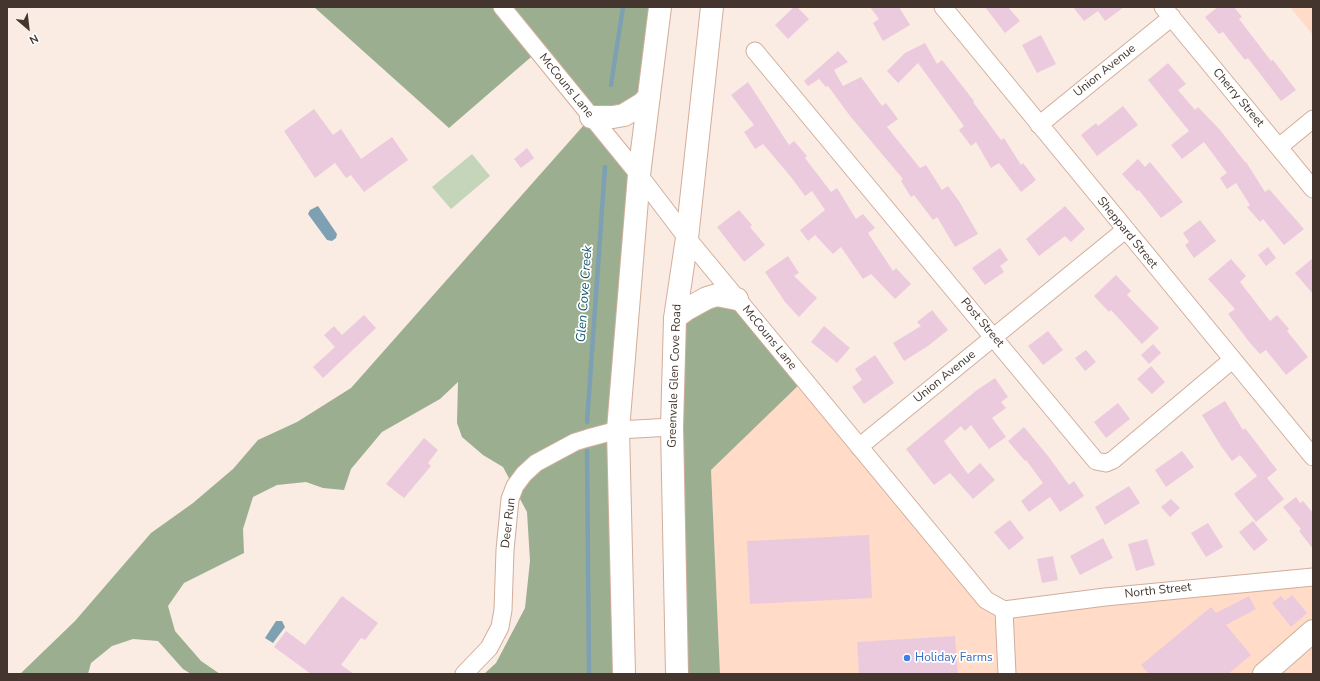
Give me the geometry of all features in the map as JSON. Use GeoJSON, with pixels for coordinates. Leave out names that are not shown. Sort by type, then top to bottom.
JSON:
{"type":"FeatureCollection","features":[{"type":"Feature","properties":{"kind":"main road"},"geometry":{"type":"LineString","coordinates":[[624,674],[618,430],[639,175],[660,7]]}},
{"type":"Feature","properties":{"kind":"main road","name":"Greenvale Glen Cove Road"},"geometry":{"type":"LineString","coordinates":[[677,674],[672,427],[675,318],[687,238],[712,7]]}},
{"type":"Feature","properties":{"kind":"main road"},"geometry":{"type":"LineString","coordinates":[[591,117],[613,117],[624,115],[642,104],[648,97]]}},
{"type":"Feature","properties":{"kind":"main road"},"geometry":{"type":"LineString","coordinates":[[675,318],[687,309],[707,298],[717,296],[737,299]]}},
{"type":"Feature","properties":{"kind":"main road"},"geometry":{"type":"LineString","coordinates":[[1264,674],[1313,631]]}},
{"type":"Feature","properties":{"kind":"street","name":"McCouns Lane"},"geometry":{"type":"LineString","coordinates":[[502,7],[639,175],[687,238],[986,600],[1004,610]]}},
{"type":"Feature","properties":{"kind":"street","name":"Sheppard Street"},"geometry":{"type":"LineString","coordinates":[[943,7],[1313,457]]}},
{"type":"Feature","properties":{"kind":"street","name":"Union Avenue"},"geometry":{"type":"LineString","coordinates":[[1039,125],[1167,12]]}},
{"type":"Feature","properties":{"kind":"street","name":"Cherry Street"},"geometry":{"type":"LineString","coordinates":[[1167,12],[1313,189]]}},
{"type":"Feature","properties":{"kind":"street","name":"Post Street"},"geometry":{"type":"LineString","coordinates":[[755,51],[1096,461],[1106,463],[1113,460],[1232,360]]}},
{"type":"Feature","properties":{"kind":"street"},"geometry":{"type":"LineString","coordinates":[[1279,147],[1313,119]]}},
{"type":"Feature","properties":{"kind":"street","name":"Union Avenue"},"geometry":{"type":"LineString","coordinates":[[859,447],[1125,230]]}},
{"type":"Feature","properties":{"kind":"street","name":"Deer Run"},"geometry":{"type":"LineString","coordinates":[[464,674],[489,648],[500,627],[503,610],[505,550],[510,499],[515,486],[524,474],[536,463],[575,442],[618,430],[672,427]]}},
{"type":"Feature","properties":{"kind":"street","name":"North Street"},"geometry":{"type":"LineString","coordinates":[[1004,610],[1105,597],[1313,577]]}},
{"type":"Feature","properties":{"kind":"street"},"geometry":{"type":"LineString","coordinates":[[1004,610],[1007,674]]}},
{"type":"Feature","properties":{"kind":"shaded area"},"geometry":{"type":"Polygon","coordinates":[[[1290,7],[1313,7],[1313,35],[1290,7]]]}},
{"type":"Feature","properties":{"kind":"shaded area"},"geometry":{"type":"Polygon","coordinates":[[[804,380],[1004,610],[1313,577],[1313,674],[720,674],[711,470],[804,380]]]}},
{"type":"Feature","properties":{"kind":"green space"},"geometry":{"type":"Polygon","coordinates":[[[314,7],[660,7],[649,97],[601,118],[639,175],[620,674],[484,674],[496,663],[525,608],[530,561],[527,512],[503,467],[483,455],[462,437],[457,423],[458,382],[440,399],[382,432],[351,469],[344,490],[323,488],[306,482],[277,485],[253,497],[243,529],[244,553],[184,583],[168,606],[175,631],[201,661],[220,674],[191,674],[183,669],[158,641],[133,639],[112,646],[91,663],[88,674],[20,674],[75,621],[151,533],[193,503],[233,469],[258,440],[297,422],[351,388],[591,117],[538,51],[449,128],[314,7]]]}},
{"type":"Feature","properties":{"kind":"green space"},"geometry":{"type":"Polygon","coordinates":[[[472,154],[490,176],[451,209],[432,187],[472,154]]]}},
{"type":"Feature","properties":{"kind":"green space"},"geometry":{"type":"Polygon","coordinates":[[[734,295],[804,380],[711,470],[720,674],[677,674],[675,318],[734,295]]]}},
{"type":"Feature","properties":{"kind":"water"},"geometry":{"type":"Polygon","coordinates":[[[318,206],[337,234],[336,238],[332,241],[327,240],[308,214],[310,210],[318,206]]]}},
{"type":"Feature","properties":{"kind":"water"},"geometry":{"type":"Polygon","coordinates":[[[276,621],[282,621],[285,627],[273,643],[265,638],[276,621]]]}},
{"type":"Feature","properties":{"kind":"building"},"geometry":{"type":"Polygon","coordinates":[[[794,7],[797,7],[809,19],[788,39],[775,25],[794,7]]]}},
{"type":"Feature","properties":{"kind":"building"},"geometry":{"type":"Polygon","coordinates":[[[870,7],[899,7],[910,25],[883,41],[873,23],[879,19],[870,7]]]}},
{"type":"Feature","properties":{"kind":"building"},"geometry":{"type":"Polygon","coordinates":[[[985,7],[1008,7],[1020,21],[1005,33],[985,7]]]}},
{"type":"Feature","properties":{"kind":"building"},"geometry":{"type":"Polygon","coordinates":[[[1073,7],[1124,7],[1105,21],[1098,11],[1084,21],[1073,7]]]}},
{"type":"Feature","properties":{"kind":"building"},"geometry":{"type":"Polygon","coordinates":[[[1218,7],[1234,7],[1242,17],[1239,19],[1271,61],[1273,60],[1296,90],[1281,101],[1248,58],[1245,60],[1223,32],[1219,34],[1205,17],[1218,7]]]}},
{"type":"Feature","properties":{"kind":"building"},"geometry":{"type":"Polygon","coordinates":[[[1041,35],[1056,64],[1037,73],[1022,45],[1041,35]]]}},
{"type":"Feature","properties":{"kind":"building"},"geometry":{"type":"Polygon","coordinates":[[[925,43],[937,64],[942,60],[974,101],[973,102],[1001,140],[1004,138],[1021,165],[1023,163],[1036,180],[1021,192],[999,163],[991,168],[976,142],[971,146],[959,130],[964,126],[918,63],[898,83],[887,71],[905,53],[925,43]]]}},
{"type":"Feature","properties":{"kind":"building"},"geometry":{"type":"Polygon","coordinates":[[[838,51],[848,62],[834,70],[843,86],[861,77],[882,106],[886,103],[898,119],[887,127],[920,168],[926,165],[942,190],[948,186],[959,201],[978,234],[955,247],[937,217],[933,220],[914,195],[911,197],[901,181],[903,179],[850,116],[828,86],[826,87],[819,79],[808,86],[804,81],[838,51]]]}},
{"type":"Feature","properties":{"kind":"building"},"geometry":{"type":"Polygon","coordinates":[[[1168,63],[1186,84],[1178,90],[1195,110],[1198,107],[1220,130],[1246,162],[1265,192],[1269,189],[1304,229],[1284,245],[1263,219],[1260,222],[1247,207],[1250,205],[1236,183],[1227,189],[1220,178],[1227,173],[1204,142],[1182,159],[1171,145],[1189,131],[1148,80],[1168,63]]]}},
{"type":"Feature","properties":{"kind":"building"},"geometry":{"type":"Polygon","coordinates":[[[748,82],[789,145],[794,141],[807,156],[805,158],[831,192],[837,188],[856,219],[863,214],[875,228],[868,233],[893,271],[896,268],[911,284],[895,299],[871,274],[863,279],[841,247],[833,254],[815,235],[808,241],[800,230],[825,210],[812,191],[805,196],[763,144],[755,149],[744,132],[754,125],[731,95],[748,82]]]}},
{"type":"Feature","properties":{"kind":"building"},"geometry":{"type":"Polygon","coordinates":[[[1123,106],[1138,125],[1097,156],[1081,135],[1096,123],[1098,126],[1123,106]]]}},
{"type":"Feature","properties":{"kind":"building"},"geometry":{"type":"Polygon","coordinates":[[[314,109],[333,135],[341,129],[361,159],[392,137],[408,160],[364,192],[351,175],[346,178],[335,163],[315,178],[284,131],[314,109]]]}},
{"type":"Feature","properties":{"kind":"building"},"geometry":{"type":"Polygon","coordinates":[[[527,148],[534,158],[521,168],[514,159],[527,148]]]}},
{"type":"Feature","properties":{"kind":"building"},"geometry":{"type":"Polygon","coordinates":[[[1138,159],[1145,167],[1150,162],[1183,202],[1161,218],[1139,190],[1137,191],[1122,174],[1138,159]]]}},
{"type":"Feature","properties":{"kind":"building"},"geometry":{"type":"Polygon","coordinates":[[[1065,206],[1085,229],[1071,242],[1065,236],[1039,256],[1026,239],[1065,206]]]}},
{"type":"Feature","properties":{"kind":"building"},"geometry":{"type":"Polygon","coordinates":[[[739,210],[752,225],[750,227],[765,245],[744,262],[717,227],[739,210]]]}},
{"type":"Feature","properties":{"kind":"building"},"geometry":{"type":"Polygon","coordinates":[[[1200,220],[1216,241],[1194,258],[1185,245],[1189,242],[1183,233],[1200,220]]]}},
{"type":"Feature","properties":{"kind":"building"},"geometry":{"type":"Polygon","coordinates":[[[1268,247],[1276,258],[1266,266],[1258,255],[1268,247]]]}},
{"type":"Feature","properties":{"kind":"building"},"geometry":{"type":"Polygon","coordinates":[[[1000,248],[1008,260],[1000,266],[1004,272],[985,285],[972,268],[1000,248]]]}},
{"type":"Feature","properties":{"kind":"building"},"geometry":{"type":"Polygon","coordinates":[[[788,256],[799,273],[794,276],[817,298],[799,317],[785,302],[765,272],[788,256]]]}},
{"type":"Feature","properties":{"kind":"building"},"geometry":{"type":"Polygon","coordinates":[[[1313,258],[1313,294],[1295,273],[1313,258]]]}},
{"type":"Feature","properties":{"kind":"building"},"geometry":{"type":"Polygon","coordinates":[[[1231,259],[1246,276],[1240,282],[1270,321],[1277,315],[1289,329],[1287,331],[1308,357],[1286,375],[1266,350],[1260,354],[1250,343],[1228,314],[1235,309],[1208,279],[1231,259]]]}},
{"type":"Feature","properties":{"kind":"building"},"geometry":{"type":"Polygon","coordinates":[[[1116,275],[1131,291],[1127,295],[1159,328],[1142,344],[1111,310],[1109,312],[1094,296],[1116,275]]]}},
{"type":"Feature","properties":{"kind":"building"},"geometry":{"type":"Polygon","coordinates":[[[932,310],[948,330],[928,346],[904,361],[893,343],[921,326],[917,322],[932,310]]]}},
{"type":"Feature","properties":{"kind":"building"},"geometry":{"type":"Polygon","coordinates":[[[364,315],[376,328],[323,378],[313,367],[335,347],[324,335],[334,326],[342,335],[364,315]]]}},
{"type":"Feature","properties":{"kind":"building"},"geometry":{"type":"Polygon","coordinates":[[[824,326],[850,348],[837,363],[811,342],[824,326]]]}},
{"type":"Feature","properties":{"kind":"building"},"geometry":{"type":"Polygon","coordinates":[[[1048,331],[1063,350],[1043,365],[1028,346],[1048,331]]]}},
{"type":"Feature","properties":{"kind":"building"},"geometry":{"type":"Polygon","coordinates":[[[1153,344],[1161,353],[1149,364],[1141,355],[1153,344]]]}},
{"type":"Feature","properties":{"kind":"building"},"geometry":{"type":"Polygon","coordinates":[[[1086,350],[1096,362],[1085,371],[1075,358],[1086,350]]]}},
{"type":"Feature","properties":{"kind":"building"},"geometry":{"type":"Polygon","coordinates":[[[875,355],[894,383],[864,404],[852,387],[862,380],[855,369],[875,355]]]}},
{"type":"Feature","properties":{"kind":"building"},"geometry":{"type":"Polygon","coordinates":[[[1151,366],[1165,382],[1152,394],[1137,379],[1151,366]]]}},
{"type":"Feature","properties":{"kind":"building"},"geometry":{"type":"Polygon","coordinates":[[[995,378],[1008,397],[1001,402],[1006,408],[992,418],[1006,437],[989,449],[971,425],[965,431],[961,426],[944,441],[968,474],[980,463],[995,480],[973,499],[950,473],[934,485],[906,449],[977,390],[995,378]]]}},
{"type":"Feature","properties":{"kind":"building"},"geometry":{"type":"Polygon","coordinates":[[[1225,401],[1243,430],[1245,428],[1277,470],[1267,478],[1284,499],[1256,522],[1234,494],[1257,476],[1240,455],[1232,461],[1202,415],[1225,401]]]}},
{"type":"Feature","properties":{"kind":"building"},"geometry":{"type":"Polygon","coordinates":[[[1118,403],[1130,419],[1106,438],[1094,422],[1118,403]]]}},
{"type":"Feature","properties":{"kind":"building"},"geometry":{"type":"Polygon","coordinates":[[[1024,427],[1069,485],[1074,481],[1084,496],[1060,512],[1050,497],[1029,512],[1021,501],[1043,483],[1026,460],[1025,461],[1008,441],[1024,427]]]}},
{"type":"Feature","properties":{"kind":"building"},"geometry":{"type":"Polygon","coordinates":[[[424,438],[438,450],[428,463],[431,466],[404,498],[386,484],[424,438]]]}},
{"type":"Feature","properties":{"kind":"building"},"geometry":{"type":"Polygon","coordinates":[[[1182,451],[1194,467],[1166,487],[1155,470],[1182,451]]]}},
{"type":"Feature","properties":{"kind":"building"},"geometry":{"type":"Polygon","coordinates":[[[1129,486],[1140,503],[1105,525],[1095,507],[1129,486]]]}},
{"type":"Feature","properties":{"kind":"building"},"geometry":{"type":"Polygon","coordinates":[[[1296,497],[1300,503],[1303,501],[1313,513],[1313,549],[1299,531],[1301,529],[1283,507],[1296,497]]]}},
{"type":"Feature","properties":{"kind":"building"},"geometry":{"type":"Polygon","coordinates":[[[1171,499],[1180,508],[1170,517],[1161,507],[1171,499]]]}},
{"type":"Feature","properties":{"kind":"building"},"geometry":{"type":"Polygon","coordinates":[[[1010,520],[1024,538],[1009,550],[994,532],[1010,520]]]}},
{"type":"Feature","properties":{"kind":"building"},"geometry":{"type":"Polygon","coordinates":[[[1253,521],[1268,540],[1254,551],[1239,532],[1253,521]]]}},
{"type":"Feature","properties":{"kind":"building"},"geometry":{"type":"Polygon","coordinates":[[[1208,523],[1223,547],[1206,557],[1191,533],[1208,523]]]}},
{"type":"Feature","properties":{"kind":"building"},"geometry":{"type":"Polygon","coordinates":[[[869,535],[872,598],[750,604],[747,541],[869,535]]]}},
{"type":"Feature","properties":{"kind":"building"},"geometry":{"type":"Polygon","coordinates":[[[1103,538],[1113,558],[1080,575],[1070,556],[1103,538]]]}},
{"type":"Feature","properties":{"kind":"building"},"geometry":{"type":"Polygon","coordinates":[[[1147,539],[1155,565],[1136,571],[1128,544],[1147,539]]]}},
{"type":"Feature","properties":{"kind":"building"},"geometry":{"type":"Polygon","coordinates":[[[1053,556],[1058,580],[1042,583],[1037,559],[1053,556]]]}},
{"type":"Feature","properties":{"kind":"building"},"geometry":{"type":"Polygon","coordinates":[[[1292,595],[1307,613],[1291,627],[1272,603],[1281,596],[1285,601],[1292,595]]]}},
{"type":"Feature","properties":{"kind":"building"},"geometry":{"type":"Polygon","coordinates":[[[342,596],[378,623],[365,640],[361,638],[341,665],[354,674],[311,674],[274,647],[286,631],[305,645],[342,596]]]}},
{"type":"Feature","properties":{"kind":"building"},"geometry":{"type":"Polygon","coordinates":[[[1249,596],[1256,609],[1226,625],[1251,655],[1228,674],[1149,674],[1141,665],[1211,607],[1216,613],[1249,596]]]}},
{"type":"Feature","properties":{"kind":"building","name":"Holiday Farms"},"geometry":{"type":"Polygon","coordinates":[[[955,636],[958,674],[859,674],[857,642],[955,636]]]}},
{"type":"Feature","properties":{"kind":"waterway","name":"Glen Cove Creek"},"geometry":{"type":"LineString","coordinates":[[611,85],[623,7]]}},
{"type":"Feature","properties":{"kind":"waterway","name":"Glen Cove Creek"},"geometry":{"type":"LineString","coordinates":[[587,422],[605,167]]}},
{"type":"Feature","properties":{"kind":"waterway","name":"Glen Cove Creek"},"geometry":{"type":"LineString","coordinates":[[587,451],[589,674]]}},
{"type":"Feature","properties":{"kind":"place","name":"Holiday Farms"},"geometry":{"type":"Point","coordinates":[907,658]}}]}
